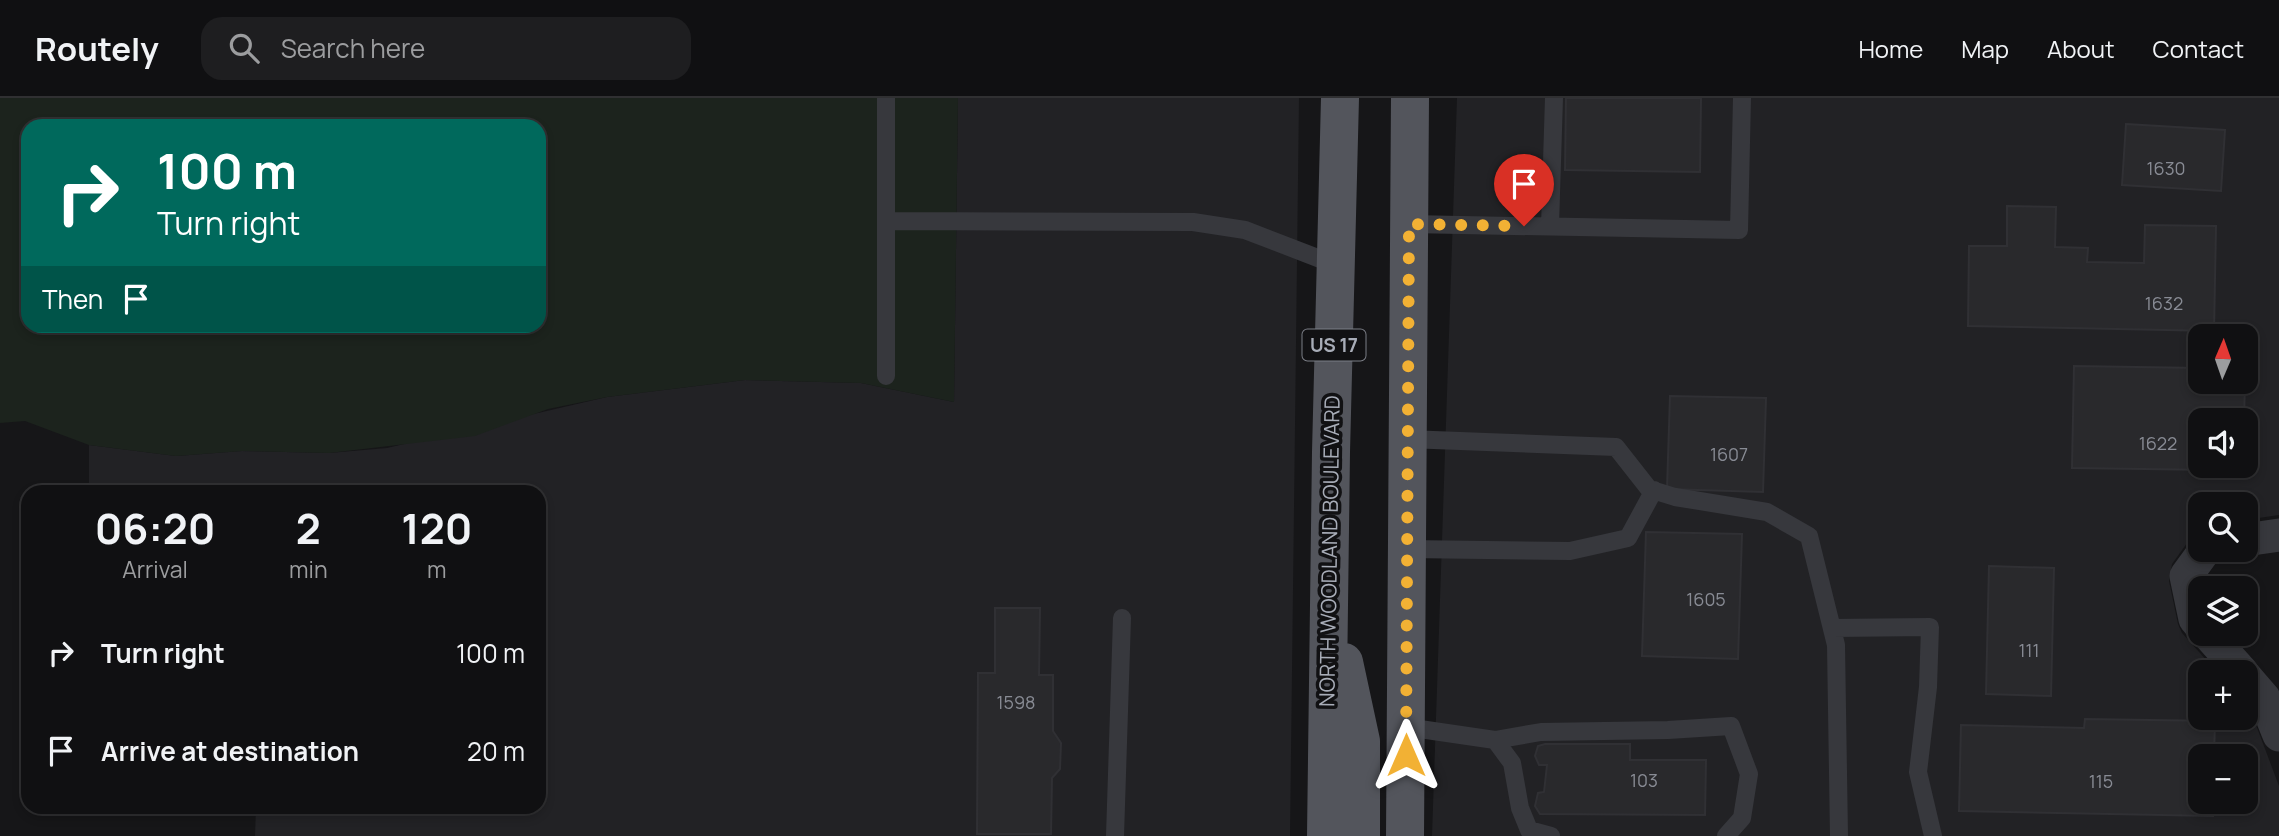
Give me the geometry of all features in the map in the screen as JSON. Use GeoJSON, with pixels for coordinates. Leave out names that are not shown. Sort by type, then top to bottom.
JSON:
{"type":"FeatureCollection","features":[{"type":"Feature","properties":{"kind":"main road","name":"NORTH WOODLAND BOULEVARD"},"geometry":{"type":"LineString","coordinates":[[1326,836],[1340,98]]}},
{"type":"Feature","properties":{"kind":"main road"},"geometry":{"type":"LineString","coordinates":[[1405,836],[1409,98]]}},
{"type":"Feature","properties":{"kind":"main road"},"geometry":{"type":"LineString","coordinates":[[1329,592],[1361,741],[1361,836]]}},
{"type":"Feature","properties":{"kind":"street"},"geometry":{"type":"LineString","coordinates":[[2258,538],[2279,535]]}},
{"type":"Feature","properties":{"kind":"street"},"geometry":{"type":"LineString","coordinates":[[2188,586],[2186,576],[2196,562]]}},
{"type":"Feature","properties":{"kind":"street"},"geometry":{"type":"LineString","coordinates":[[2219,646],[2231,660]]}},
{"type":"Feature","properties":{"kind":"street"},"geometry":{"type":"LineString","coordinates":[[2258,691],[2264,698],[2279,735]]}},
{"type":"Feature","properties":{"kind":"lane"},"geometry":{"type":"LineString","coordinates":[[886,98],[886,376]]}},
{"type":"Feature","properties":{"kind":"lane"},"geometry":{"type":"LineString","coordinates":[[1550,226],[1554,98]]}},
{"type":"Feature","properties":{"kind":"lane"},"geometry":{"type":"LineString","coordinates":[[1409,224],[1740,230],[1742,98]]}},
{"type":"Feature","properties":{"kind":"lane"},"geometry":{"type":"LineString","coordinates":[[887,221],[1185,222],[1245,230],[1336,265]]}},
{"type":"Feature","properties":{"kind":"lane"},"geometry":{"type":"LineString","coordinates":[[1407,439],[1616,447],[1649,489],[1675,497],[1767,512],[1810,536],[1836,645],[1839,836]]}},
{"type":"Feature","properties":{"kind":"lane"},"geometry":{"type":"LineString","coordinates":[[1406,549],[1570,551],[1628,538],[1654,490]]}},
{"type":"Feature","properties":{"kind":"lane"},"geometry":{"type":"LineString","coordinates":[[1115,836],[1122,618]]}},
{"type":"Feature","properties":{"kind":"lane"},"geometry":{"type":"LineString","coordinates":[[1832,628],[1930,626],[1928,688],[1918,772],[1933,836]]}},
{"type":"Feature","properties":{"kind":"lane"},"geometry":{"type":"LineString","coordinates":[[1406,727],[1495,740],[1541,732],[1731,726],[1749,774],[1742,818],[1726,836]]}},
{"type":"Feature","properties":{"kind":"lane"},"geometry":{"type":"LineString","coordinates":[[1495,740],[1512,763],[1520,808],[1530,831],[1551,836]]}},
{"type":"Feature","properties":{"kind":"shaded area"},"geometry":{"type":"Polygon","coordinates":[[[0,98],[958,98],[954,402],[861,383],[745,380],[607,397],[548,409],[475,436],[329,453],[242,451],[176,456],[89,445],[25,421],[0,423],[0,98]]]}},
{"type":"Feature","properties":{"kind":"shaded area"},"geometry":{"type":"Polygon","coordinates":[[[958,98],[1299,98],[1290,836],[255,836],[256,814],[546,814],[546,485],[89,485],[89,445],[176,456],[241,451],[329,453],[387,448],[607,397],[745,380],[861,383],[954,402],[958,98]]]}},
{"type":"Feature","properties":{"kind":"shaded area"},"geometry":{"type":"Polygon","coordinates":[[[1457,98],[2279,98],[2279,515],[2258,518],[2258,492],[2188,492],[2188,542],[2172,564],[2169,581],[2178,624],[2188,640],[2188,646],[2194,646],[2206,660],[2188,660],[2188,730],[2258,730],[2279,786],[2279,836],[1432,836],[1457,98]]]}},
{"type":"Feature","properties":{"kind":"building"},"geometry":{"type":"Polygon","coordinates":[[[1566,98],[1701,98],[1700,172],[1565,170],[1566,98]]]}},
{"type":"Feature","properties":{"kind":"building"},"geometry":{"type":"Polygon","coordinates":[[[2126,124],[2225,130],[2221,191],[2122,185],[2126,124]]]}},
{"type":"Feature","properties":{"kind":"building"},"geometry":{"type":"Polygon","coordinates":[[[2007,206],[2056,207],[2055,247],[2088,248],[2087,262],[2144,263],[2145,225],[2216,226],[2214,324],[2188,324],[2188,330],[1968,326],[1969,246],[2007,246],[2007,206]]]}},
{"type":"Feature","properties":{"kind":"building"},"geometry":{"type":"Polygon","coordinates":[[[2074,366],[2188,368],[2188,394],[2245,394],[2244,408],[2188,408],[2188,470],[2072,468],[2074,366]]]}},
{"type":"Feature","properties":{"kind":"building"},"geometry":{"type":"Polygon","coordinates":[[[1670,396],[1766,398],[1763,492],[1667,489],[1670,396]]]}},
{"type":"Feature","properties":{"kind":"building"},"geometry":{"type":"Polygon","coordinates":[[[1646,532],[1742,534],[1738,659],[1642,656],[1646,532]]]}},
{"type":"Feature","properties":{"kind":"building"},"geometry":{"type":"Polygon","coordinates":[[[1989,566],[2054,568],[2051,696],[1986,694],[1989,566]]]}},
{"type":"Feature","properties":{"kind":"building"},"geometry":{"type":"Polygon","coordinates":[[[995,608],[1040,608],[1039,675],[1053,675],[1053,731],[1061,743],[1060,769],[1052,778],[1051,834],[977,834],[978,673],[995,673],[995,608]]]}},
{"type":"Feature","properties":{"kind":"building"},"geometry":{"type":"Polygon","coordinates":[[[2085,719],[2188,721],[2188,730],[2215,730],[2214,744],[2188,744],[2188,814],[2213,816],[1959,811],[1961,725],[2084,728],[2085,719]]]}},
{"type":"Feature","properties":{"kind":"building"},"geometry":{"type":"Polygon","coordinates":[[[1630,744],[1630,760],[1706,760],[1705,815],[1540,814],[1535,806],[1538,793],[1544,792],[1547,765],[1539,765],[1535,756],[1538,746],[1630,744]]]}},
{"type":"Feature","properties":{"kind":"route"},"geometry":{"type":"LineString","coordinates":[[1406,755],[1409,224],[1524,226]]}}]}
